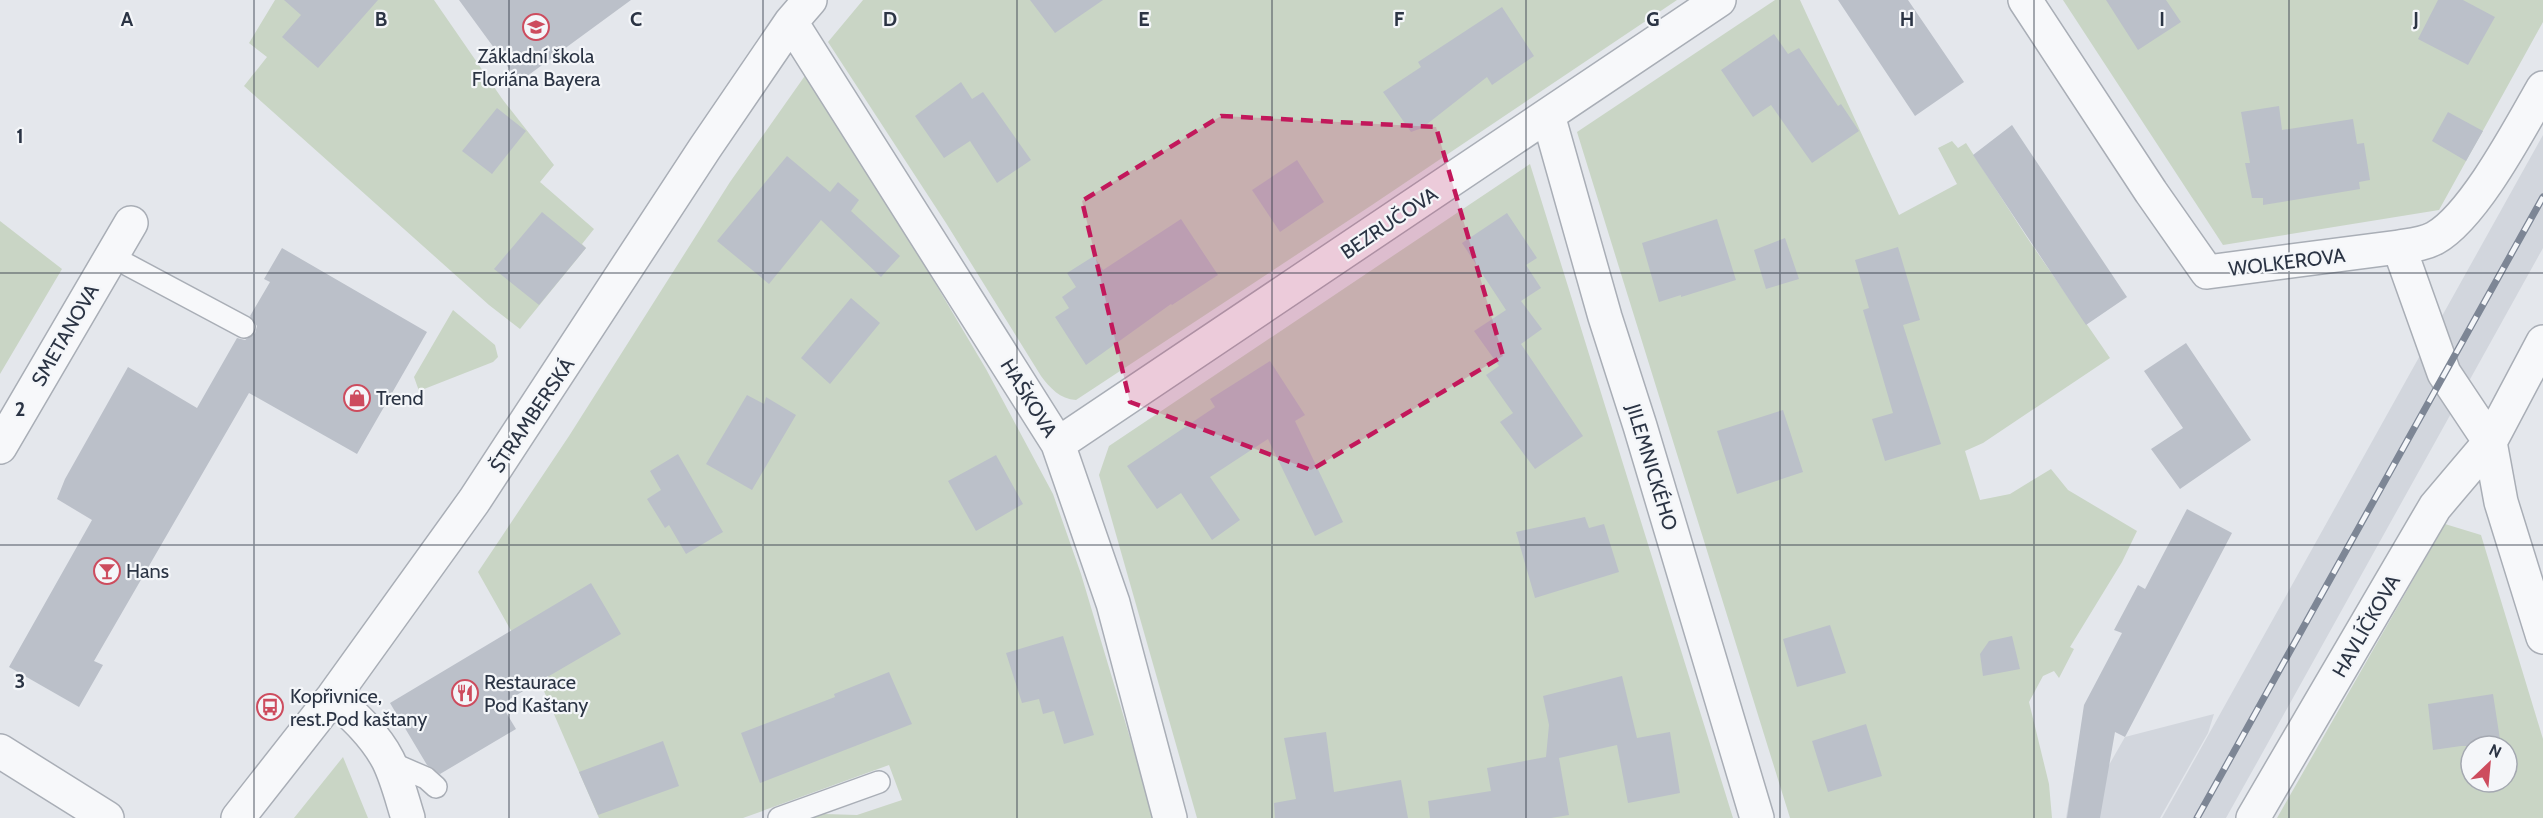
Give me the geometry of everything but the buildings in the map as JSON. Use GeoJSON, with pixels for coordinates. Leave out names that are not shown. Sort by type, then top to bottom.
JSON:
{"type":"FeatureCollection","features":[{"type":"Feature","properties":{"kind":"street","name":"BEZRUČOVA"},"geometry":{"type":"LineString","coordinates":[[1058,444],[1719,0]]}},
{"type":"Feature","properties":{"kind":"street","name":"WOLKEROVA"},"geometry":{"type":"LineString","coordinates":[[2025,0],[2151,192],[2207,272],[2421,244],[2435,238],[2456,221],[2486,183],[2543,88]]}},
{"type":"Feature","properties":{"kind":"street","name":"HAŠKOVA"},"geometry":{"type":"LineString","coordinates":[[800,11],[1058,444],[1113,603],[1170,818]]}},
{"type":"Feature","properties":{"kind":"street","name":"ŠTRAMBERSKÁ"},"geometry":{"type":"LineString","coordinates":[[238,818],[333,697],[474,501],[705,148],[800,11]]}},
{"type":"Feature","properties":{"kind":"street","name":"JILEMNICKÉHO"},"geometry":{"type":"LineString","coordinates":[[1548,115],[1605,317],[1640,426],[1757,818]]}},
{"type":"Feature","properties":{"kind":"street","name":"SMETANOVA"},"geometry":{"type":"LineString","coordinates":[[0,447],[131,223]]}},
{"type":"Feature","properties":{"kind":"street"},"geometry":{"type":"LineString","coordinates":[[2399,247],[2444,374],[2490,442],[2501,502],[2543,637]]}},
{"type":"Feature","properties":{"kind":"street","name":"HAVLÍČKOVA"},"geometry":{"type":"LineString","coordinates":[[2253,818],[2435,507],[2490,442],[2543,342]]}},
{"type":"Feature","properties":{"kind":"street"},"geometry":{"type":"LineString","coordinates":[[333,697],[370,733],[389,762],[408,818]]}},
{"type":"Feature","properties":{"kind":"street"},"geometry":{"type":"LineString","coordinates":[[0,751],[107,818]]}},
{"type":"Feature","properties":{"kind":"lane"},"geometry":{"type":"LineString","coordinates":[[111,256],[244,327]]}},
{"type":"Feature","properties":{"kind":"lane"},"geometry":{"type":"LineString","coordinates":[[389,762],[426,778],[436,787]]}},
{"type":"Feature","properties":{"kind":"lane"},"geometry":{"type":"LineString","coordinates":[[779,818],[879,782]]}},
{"type":"Feature","properties":{"kind":"highlighted area"},"geometry":{"type":"Polygon","coordinates":[[[1221,116],[1436,127],[1503,356],[1311,470],[1130,402],[1082,201],[1221,116]]]}},
{"type":"Feature","properties":{"kind":"shaded area"},"geometry":{"type":"Polygon","coordinates":[[[2543,135],[2543,248],[2259,759],[2226,818],[2162,818],[2543,135]]]}},
{"type":"Feature","properties":{"kind":"shaded area"},"geometry":{"type":"Polygon","coordinates":[[[2214,714],[2208,733],[2160,818],[2066,818],[2076,759],[2109,765],[2125,737],[2214,714]]]}},
{"type":"Feature","properties":{"kind":"green space"},"geometry":{"type":"Polygon","coordinates":[[[275,0],[434,0],[503,100],[554,165],[540,182],[594,229],[582,244],[586,248],[520,329],[489,305],[244,86],[267,57],[249,43],[275,0]]]}},
{"type":"Feature","properties":{"kind":"green space"},"geometry":{"type":"Polygon","coordinates":[[[863,0],[1677,0],[1076,400],[1065,398],[1056,392],[1041,376],[946,223],[828,42],[863,0]]]}},
{"type":"Feature","properties":{"kind":"green space"},"geometry":{"type":"Polygon","coordinates":[[[1775,0],[1800,0],[1899,215],[1957,184],[1938,148],[1952,141],[1958,148],[1966,143],[2028,239],[2110,358],[1983,443],[1965,451],[1980,500],[2010,494],[2051,469],[2068,490],[2137,531],[2122,562],[2070,647],[2074,649],[2059,678],[2054,671],[2043,676],[2029,702],[2049,784],[2052,818],[1790,818],[1577,132],[1775,0]]]}},
{"type":"Feature","properties":{"kind":"green space"},"geometry":{"type":"Polygon","coordinates":[[[2063,0],[2543,0],[2543,22],[2439,210],[2223,245],[2063,0]]]}},
{"type":"Feature","properties":{"kind":"green space"},"geometry":{"type":"Polygon","coordinates":[[[809,70],[986,369],[1053,494],[1081,574],[1154,818],[812,818],[824,814],[857,815],[902,800],[889,765],[743,818],[599,818],[540,682],[478,572],[569,436],[730,182],[809,70]]]}},
{"type":"Feature","properties":{"kind":"green space"},"geometry":{"type":"Polygon","coordinates":[[[1530,164],[1733,818],[1197,818],[1099,475],[1109,446],[1530,164]]]}},
{"type":"Feature","properties":{"kind":"green space"},"geometry":{"type":"Polygon","coordinates":[[[0,221],[62,269],[0,374],[0,221]]]}},
{"type":"Feature","properties":{"kind":"green space"},"geometry":{"type":"Polygon","coordinates":[[[453,310],[495,345],[498,357],[493,362],[419,391],[414,377],[453,310]]]}},
{"type":"Feature","properties":{"kind":"green space"},"geometry":{"type":"Polygon","coordinates":[[[2445,524],[2481,535],[2543,739],[2543,818],[2277,818],[2445,524]]]}},
{"type":"Feature","properties":{"kind":"green space"},"geometry":{"type":"Polygon","coordinates":[[[343,757],[368,818],[294,818],[343,757]]]}},
{"type":"Feature","properties":{"kind":"railway"},"geometry":{"type":"LineString","coordinates":[[2197,818],[2543,197]]}},
{"type":"Feature","properties":{"kind":"place","name":"Základní škola Floriána Bayera"},"geometry":{"type":"Point","coordinates":[536,27]}},
{"type":"Feature","properties":{"kind":"place","name":"Trend"},"geometry":{"type":"Point","coordinates":[357,398]}},
{"type":"Feature","properties":{"kind":"place","name":"Hans"},"geometry":{"type":"Point","coordinates":[107,571]}},
{"type":"Feature","properties":{"kind":"place","name":"Restaurace Pod Kaštany"},"geometry":{"type":"Point","coordinates":[465,693]}},
{"type":"Feature","properties":{"kind":"place","name":"Kopřivnice, rest.Pod kaštany"},"geometry":{"type":"Point","coordinates":[270,707]}}]}
